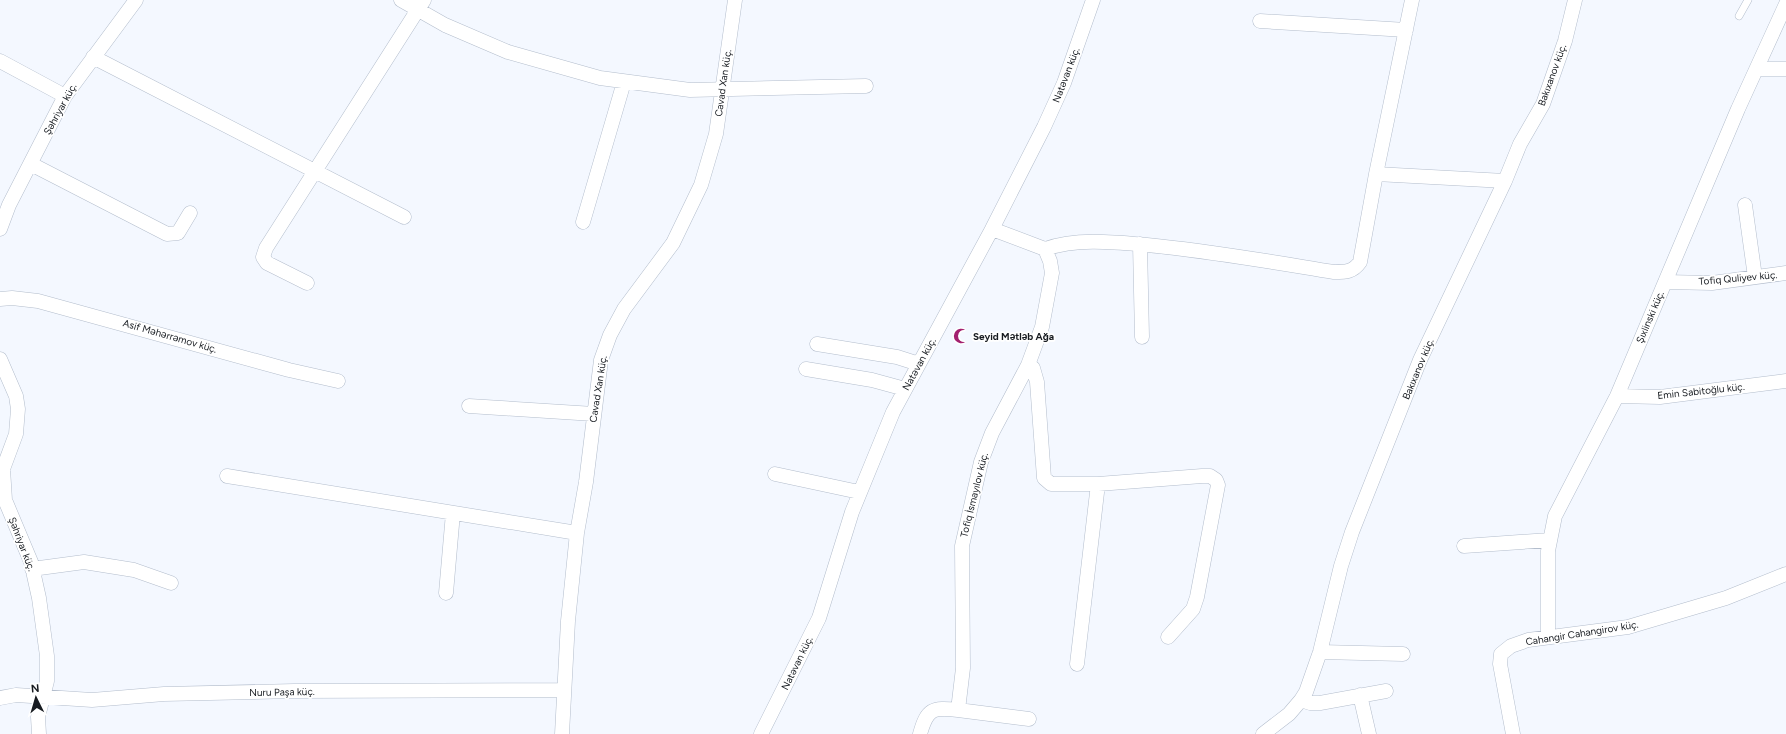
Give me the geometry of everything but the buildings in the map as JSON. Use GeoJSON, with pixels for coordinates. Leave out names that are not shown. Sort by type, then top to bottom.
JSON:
{"type":"FeatureCollection","features":[{"type":"Feature","properties":{"kind":"street","name":"Şəhriyar küç."},"geometry":{"type":"LineString","coordinates":[[0,229],[4,203],[31,164],[65,96],[136,0]]}},
{"type":"Feature","properties":{"kind":"street"},"geometry":{"type":"LineString","coordinates":[[401,0],[421,5],[445,25],[508,52],[600,78],[690,90],[866,86]]}},
{"type":"Feature","properties":{"kind":"street","name":"Cavad Xan küç."},"geometry":{"type":"LineString","coordinates":[[562,734],[568,621],[577,533],[586,482],[601,360],[610,335],[624,309],[673,243],[701,185],[716,134],[735,0]]}},
{"type":"Feature","properties":{"kind":"street","name":"Natəvan küç."},"geometry":{"type":"LineString","coordinates":[[762,734],[819,618],[841,543],[893,412],[992,229],[1057,99],[1093,0]]}},
{"type":"Feature","properties":{"kind":"street"},"geometry":{"type":"LineString","coordinates":[[992,229],[1045,249],[1071,242],[1114,242],[1196,250],[1334,272],[1348,272],[1355,269],[1360,262],[1376,174],[1412,0]]}},
{"type":"Feature","properties":{"kind":"street","name":"Bakıxanov küç."},"geometry":{"type":"LineString","coordinates":[[1264,734],[1289,714],[1301,700],[1320,652],[1341,566],[1352,532],[1420,360],[1505,181],[1520,144],[1543,104],[1565,41],[1575,0]]}},
{"type":"Feature","properties":{"kind":"street","name":"Şıxlinski küç."},"geometry":{"type":"LineString","coordinates":[[1548,636],[1549,540],[1555,516],[1616,396],[1786,4]]}},
{"type":"Feature","properties":{"kind":"street"},"geometry":{"type":"LineString","coordinates":[[307,283],[267,263],[263,257],[266,248],[421,5]]}},
{"type":"Feature","properties":{"kind":"street"},"geometry":{"type":"LineString","coordinates":[[1260,21],[1406,30]]}},
{"type":"Feature","properties":{"kind":"street"},"geometry":{"type":"LineString","coordinates":[[93,57],[404,217]]}},
{"type":"Feature","properties":{"kind":"street"},"geometry":{"type":"LineString","coordinates":[[0,61],[65,96]]}},
{"type":"Feature","properties":{"kind":"street"},"geometry":{"type":"LineString","coordinates":[[1757,69],[1786,69]]}},
{"type":"Feature","properties":{"kind":"street"},"geometry":{"type":"LineString","coordinates":[[583,222],[624,82]]}},
{"type":"Feature","properties":{"kind":"street"},"geometry":{"type":"LineString","coordinates":[[31,164],[166,234],[178,233],[190,213]]}},
{"type":"Feature","properties":{"kind":"street"},"geometry":{"type":"LineString","coordinates":[[1376,174],[1505,181]]}},
{"type":"Feature","properties":{"kind":"street"},"geometry":{"type":"LineString","coordinates":[[1745,204],[1754,277]]}},
{"type":"Feature","properties":{"kind":"street"},"geometry":{"type":"LineString","coordinates":[[1140,244],[1142,337]]}},
{"type":"Feature","properties":{"kind":"street","name":"Tofiq İsmayılov küç."},"geometry":{"type":"LineString","coordinates":[[958,710],[963,668],[962,546],[981,462],[992,433],[1028,365],[1042,327],[1051,280],[1050,261],[1045,249]]}},
{"type":"Feature","properties":{"kind":"street","name":"Tofiq Quliyev küç."},"geometry":{"type":"LineString","coordinates":[[1665,282],[1712,283],[1786,274]]}},
{"type":"Feature","properties":{"kind":"street","name":"Asif Məhərrəmov küç."},"geometry":{"type":"LineString","coordinates":[[0,299],[38,301],[289,370],[338,381]]}},
{"type":"Feature","properties":{"kind":"street"},"geometry":{"type":"LineString","coordinates":[[817,344],[897,357],[919,364]]}},
{"type":"Feature","properties":{"kind":"street","name":"Şəhriyar küç."},"geometry":{"type":"LineString","coordinates":[[0,359],[16,396],[18,409],[16,434],[3,469],[5,500],[32,569],[39,598],[47,656],[47,680],[38,717],[39,734]]}},
{"type":"Feature","properties":{"kind":"street"},"geometry":{"type":"LineString","coordinates":[[1028,365],[1033,368],[1037,382],[1044,478],[1051,484],[1098,484],[1202,476],[1210,476],[1216,480],[1218,485],[1197,597],[1193,609],[1168,637]]}},
{"type":"Feature","properties":{"kind":"street"},"geometry":{"type":"LineString","coordinates":[[806,369],[872,380],[905,389]]}},
{"type":"Feature","properties":{"kind":"street","name":"Emin Sabitoğlu küç."},"geometry":{"type":"LineString","coordinates":[[1616,396],[1660,397],[1786,381]]}},
{"type":"Feature","properties":{"kind":"street"},"geometry":{"type":"LineString","coordinates":[[469,406],[594,414]]}},
{"type":"Feature","properties":{"kind":"street"},"geometry":{"type":"LineString","coordinates":[[776,474],[860,492]]}},
{"type":"Feature","properties":{"kind":"street"},"geometry":{"type":"LineString","coordinates":[[227,476],[577,533]]}},
{"type":"Feature","properties":{"kind":"street"},"geometry":{"type":"LineString","coordinates":[[1077,664],[1098,484]]}},
{"type":"Feature","properties":{"kind":"street"},"geometry":{"type":"LineString","coordinates":[[446,593],[453,512]]}},
{"type":"Feature","properties":{"kind":"street"},"geometry":{"type":"LineString","coordinates":[[1464,546],[1549,540]]}},
{"type":"Feature","properties":{"kind":"street"},"geometry":{"type":"LineString","coordinates":[[32,569],[84,562],[134,570],[171,583]]}},
{"type":"Feature","properties":{"kind":"street","name":"Cahangir Cahangirov küç."},"geometry":{"type":"LineString","coordinates":[[1513,734],[1500,664],[1502,654],[1511,646],[1528,640],[1548,636],[1594,633],[1628,627],[1726,598],[1786,574]]}},
{"type":"Feature","properties":{"kind":"street"},"geometry":{"type":"LineString","coordinates":[[1320,652],[1403,654]]}},
{"type":"Feature","properties":{"kind":"street","name":"Nuru Paşa küç."},"geometry":{"type":"LineString","coordinates":[[0,698],[16,695],[92,700],[164,694],[286,691],[564,690]]}},
{"type":"Feature","properties":{"kind":"street"},"geometry":{"type":"LineString","coordinates":[[1301,700],[1310,703],[1320,703],[1360,695],[1386,692]]}},
{"type":"Feature","properties":{"kind":"street"},"geometry":{"type":"LineString","coordinates":[[1360,695],[1369,734]]}},
{"type":"Feature","properties":{"kind":"street"},"geometry":{"type":"LineString","coordinates":[[920,734],[925,718],[932,710],[940,708],[1029,719]]}},
{"type":"Feature","properties":{"kind":"lane"},"geometry":{"type":"LineString","coordinates":[[1739,16],[1748,0]]}},
{"type":"Feature","properties":{"kind":"place","name":"Seyid Mətləb Ağa"},"geometry":{"type":"Point","coordinates":[961,336]}}]}
